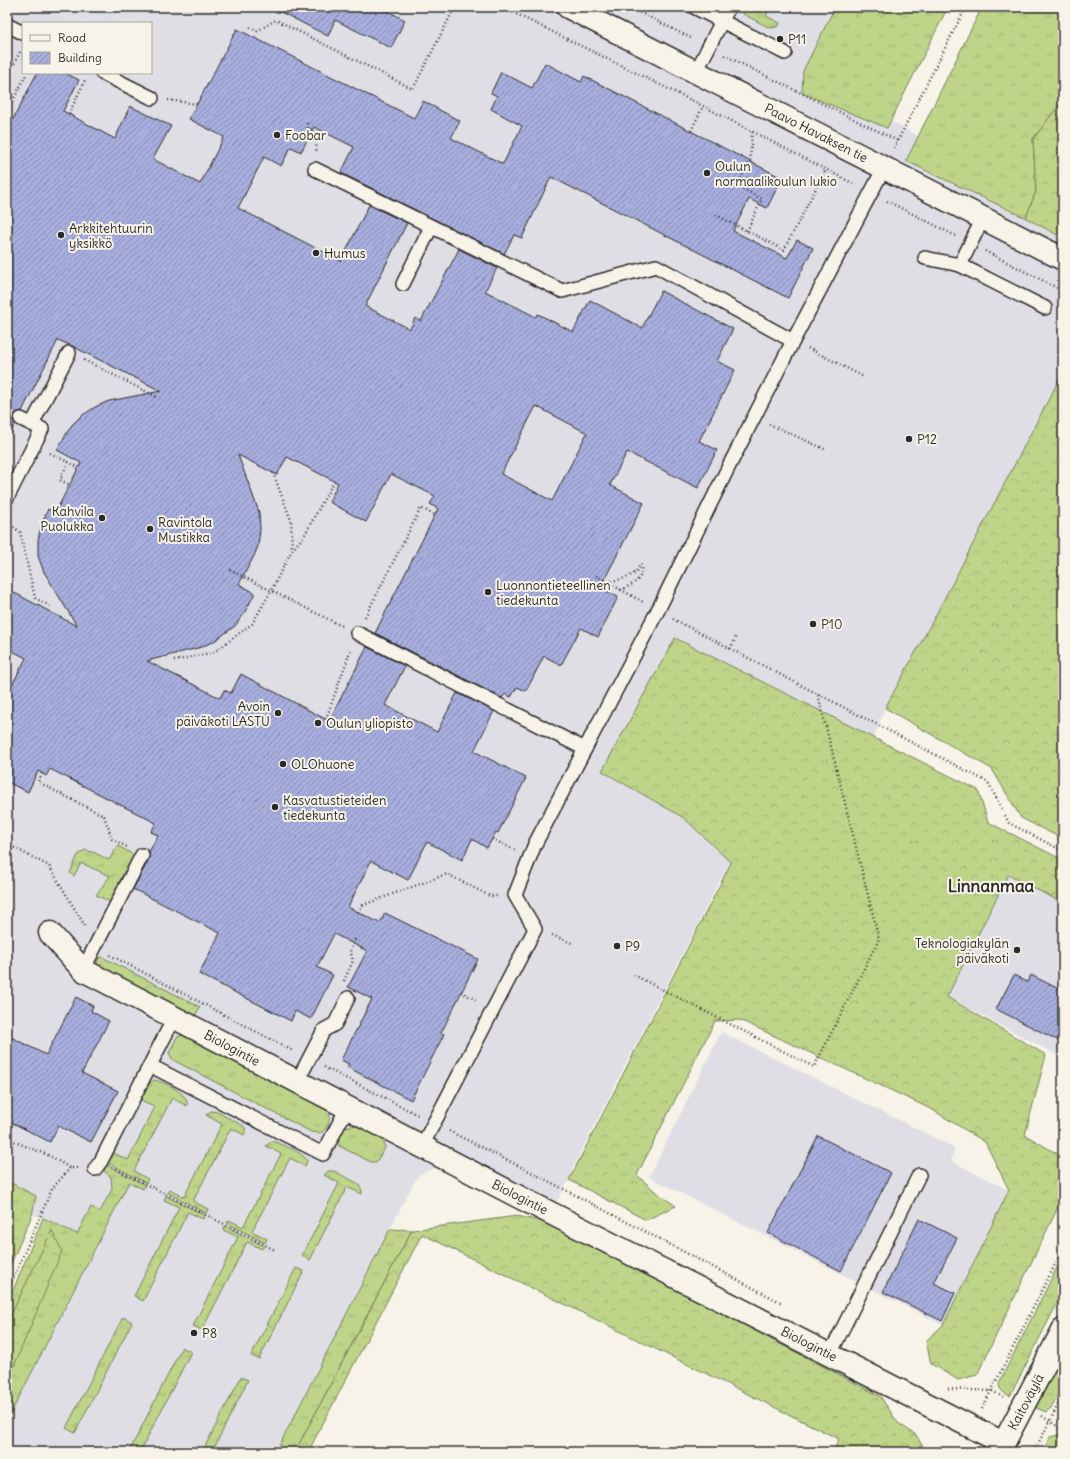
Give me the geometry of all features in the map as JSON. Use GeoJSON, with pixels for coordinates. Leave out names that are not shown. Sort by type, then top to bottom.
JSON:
{"type":"FeatureCollection","features":[{"type":"Feature","properties":{"kind":"street","name":"Paavo Havaksen tie"},"geometry":{"type":"LineString","coordinates":[[568,7],[1063,259]]}},
{"type":"Feature","properties":{"kind":"street","name":"Biologintie"},"geometry":{"type":"LineString","coordinates":[[50,933],[83,970],[519,1197],[973,1427],[1001,1447]]}},
{"type":"Feature","properties":{"kind":"street","name":"Kaitoväylä"},"geometry":{"type":"LineString","coordinates":[[1001,1447],[1063,1330]]}},
{"type":"Feature","properties":{"kind":"lane"},"geometry":{"type":"LineString","coordinates":[[694,7],[785,53]]}},
{"type":"Feature","properties":{"kind":"lane"},"geometry":{"type":"LineString","coordinates":[[696,72],[728,7]]}},
{"type":"Feature","properties":{"kind":"lane"},"geometry":{"type":"LineString","coordinates":[[7,25],[22,32]]}},
{"type":"Feature","properties":{"kind":"lane"},"geometry":{"type":"LineString","coordinates":[[104,74],[152,98]]}},
{"type":"Feature","properties":{"kind":"lane"},"geometry":{"type":"LineString","coordinates":[[422,1146],[435,1124],[535,929],[515,895],[535,844],[658,610],[754,417],[884,168]]}},
{"type":"Feature","properties":{"kind":"lane"},"geometry":{"type":"LineString","coordinates":[[315,169],[562,291],[656,266],[793,341]]}},
{"type":"Feature","properties":{"kind":"lane"},"geometry":{"type":"LineString","coordinates":[[960,265],[982,218]]}},
{"type":"Feature","properties":{"kind":"lane"},"geometry":{"type":"LineString","coordinates":[[403,284],[431,227]]}},
{"type":"Feature","properties":{"kind":"lane"},"geometry":{"type":"LineString","coordinates":[[925,258],[960,265],[1045,308]]}},
{"type":"Feature","properties":{"kind":"lane"},"geometry":{"type":"LineString","coordinates":[[7,498],[42,429],[27,421],[69,353]]}},
{"type":"Feature","properties":{"kind":"lane"},"geometry":{"type":"LineString","coordinates":[[357,633],[585,749]]}},
{"type":"Feature","properties":{"kind":"lane"},"geometry":{"type":"LineString","coordinates":[[83,970],[142,855]]}},
{"type":"Feature","properties":{"kind":"lane"},"geometry":{"type":"LineString","coordinates":[[297,1082],[324,1030],[335,1024],[348,998]]}},
{"type":"Feature","properties":{"kind":"lane"},"geometry":{"type":"LineString","coordinates":[[98,1165],[151,1066],[174,1018]]}},
{"type":"Feature","properties":{"kind":"lane"},"geometry":{"type":"LineString","coordinates":[[151,1066],[323,1154],[347,1108]]}},
{"type":"Feature","properties":{"kind":"lane"},"geometry":{"type":"LineString","coordinates":[[830,1354],[918,1175]]}},
{"type":"Feature","properties":{"kind":"path"},"geometry":{"type":"LineString","coordinates":[[250,27],[257,31],[276,20],[413,89],[455,7]]}},
{"type":"Feature","properties":{"kind":"path"},"geometry":{"type":"LineString","coordinates":[[502,7],[703,106],[1063,291]]}},
{"type":"Feature","properties":{"kind":"path"},"geometry":{"type":"LineString","coordinates":[[629,7],[898,141]]}},
{"type":"Feature","properties":{"kind":"path"},"geometry":{"type":"LineString","coordinates":[[884,168],[966,7]]}},
{"type":"Feature","properties":{"kind":"path"},"geometry":{"type":"LineString","coordinates":[[7,78],[22,49]]}},
{"type":"Feature","properties":{"kind":"path"},"geometry":{"type":"LineString","coordinates":[[7,112],[26,74]]}},
{"type":"Feature","properties":{"kind":"path"},"geometry":{"type":"LineString","coordinates":[[69,114],[88,74]]}},
{"type":"Feature","properties":{"kind":"path"},"geometry":{"type":"LineString","coordinates":[[152,98],[197,104]]}},
{"type":"Feature","properties":{"kind":"path"},"geometry":{"type":"LineString","coordinates":[[691,131],[703,106]]}},
{"type":"Feature","properties":{"kind":"path"},"geometry":{"type":"LineString","coordinates":[[307,123],[308,128],[317,133],[315,169]]}},
{"type":"Feature","properties":{"kind":"path"},"geometry":{"type":"LineString","coordinates":[[747,231],[762,199],[737,186],[750,161],[752,132]]}},
{"type":"Feature","properties":{"kind":"path"},"geometry":{"type":"LineString","coordinates":[[716,215],[784,250],[826,169]]}},
{"type":"Feature","properties":{"kind":"path"},"geometry":{"type":"LineString","coordinates":[[793,341],[864,377]]}},
{"type":"Feature","properties":{"kind":"path"},"geometry":{"type":"LineString","coordinates":[[69,353],[159,398]]}},
{"type":"Feature","properties":{"kind":"path"},"geometry":{"type":"LineString","coordinates":[[754,417],[788,431],[827,450]]}},
{"type":"Feature","properties":{"kind":"path"},"geometry":{"type":"LineString","coordinates":[[34,445],[78,467]]}},
{"type":"Feature","properties":{"kind":"path"},"geometry":{"type":"LineString","coordinates":[[68,462],[60,480],[70,485]]}},
{"type":"Feature","properties":{"kind":"path"},"geometry":{"type":"LineString","coordinates":[[273,473],[291,520],[292,550]]}},
{"type":"Feature","properties":{"kind":"path"},"geometry":{"type":"LineString","coordinates":[[174,661],[214,652],[252,624],[292,550],[304,536],[334,481]]}},
{"type":"Feature","properties":{"kind":"path"},"geometry":{"type":"LineString","coordinates":[[326,719],[357,633],[421,508],[435,515]]}},
{"type":"Feature","properties":{"kind":"path"},"geometry":{"type":"LineString","coordinates":[[7,522],[20,532],[35,598],[52,607]]}},
{"type":"Feature","properties":{"kind":"path"},"geometry":{"type":"LineString","coordinates":[[607,582],[626,578],[635,573],[641,564],[642,572],[638,580],[620,590]]}},
{"type":"Feature","properties":{"kind":"path"},"geometry":{"type":"LineString","coordinates":[[230,570],[357,633]]}},
{"type":"Feature","properties":{"kind":"path"},"geometry":{"type":"LineString","coordinates":[[596,576],[675,621],[988,782],[1009,823],[1063,851]]}},
{"type":"Feature","properties":{"kind":"path"},"geometry":{"type":"LineString","coordinates":[[730,649],[737,635]]}},
{"type":"Feature","properties":{"kind":"path"},"geometry":{"type":"LineString","coordinates":[[634,975],[814,1067],[879,939],[818,695]]}},
{"type":"Feature","properties":{"kind":"path"},"geometry":{"type":"LineString","coordinates":[[42,773],[38,782],[104,816],[112,839],[142,855]]}},
{"type":"Feature","properties":{"kind":"path"},"geometry":{"type":"LineString","coordinates":[[492,839],[530,857]]}},
{"type":"Feature","properties":{"kind":"path"},"geometry":{"type":"LineString","coordinates":[[7,844],[50,866],[96,944],[111,957],[784,1304]]}},
{"type":"Feature","properties":{"kind":"path"},"geometry":{"type":"LineString","coordinates":[[358,912],[363,905],[447,874],[490,896],[515,895]]}},
{"type":"Feature","properties":{"kind":"path"},"geometry":{"type":"LineString","coordinates":[[535,929],[574,944]]}},
{"type":"Feature","properties":{"kind":"path"},"geometry":{"type":"LineString","coordinates":[[348,998],[342,983],[354,961],[350,950],[355,940],[359,942]]}},
{"type":"Feature","properties":{"kind":"path"},"geometry":{"type":"LineString","coordinates":[[7,1138],[50,1156],[70,1168],[98,1165],[275,1250]]}},
{"type":"Feature","properties":{"kind":"path"},"geometry":{"type":"LineString","coordinates":[[7,1144],[13,1141]]}},
{"type":"Feature","properties":{"kind":"path"},"geometry":{"type":"LineString","coordinates":[[7,1293],[52,1189],[70,1168]]}},
{"type":"Feature","properties":{"kind":"path"},"geometry":{"type":"LineString","coordinates":[[973,1427],[1063,1249]]}},
{"type":"Feature","properties":{"kind":"path"},"geometry":{"type":"LineString","coordinates":[[946,1389],[992,1391],[1023,1406],[1063,1430]]}},
{"type":"Feature","properties":{"kind":"path"},"geometry":{"type":"LineString","coordinates":[[1034,1452],[1063,1395]]}},
{"type":"Feature","properties":{"kind":"shaded area","name":"Oulun yliopisto"},"geometry":{"type":"Polygon","coordinates":[[[7,7],[835,7],[803,72],[918,136],[906,161],[1026,218],[1063,238],[1063,372],[926,634],[885,708],[874,738],[675,638],[602,771],[684,818],[731,863],[721,879],[573,1167],[569,1180],[545,1222],[435,1168],[420,1174],[413,1184],[276,1452],[7,1452],[7,1421],[97,1245],[43,1218],[32,1215],[36,1196],[7,1181],[7,7]]]}},
{"type":"Feature","properties":{"kind":"shaded area","name":"Teknologiakylän päiväkoti"},"geometry":{"type":"Polygon","coordinates":[[[1008,875],[1063,903],[1063,1058],[947,997],[1008,875]]]}},
{"type":"Feature","properties":{"kind":"shaded area"},"geometry":{"type":"Polygon","coordinates":[[[721,1032],[955,1148],[951,1161],[1009,1190],[943,1325],[649,1177],[721,1032]]]}},
{"type":"Feature","properties":{"kind":"green space"},"geometry":{"type":"Polygon","coordinates":[[[741,7],[748,7],[757,11],[759,7],[770,7],[766,16],[780,23],[779,26],[772,28],[768,27],[743,14],[741,7]]]}},
{"type":"Feature","properties":{"kind":"green space"},"geometry":{"type":"Polygon","coordinates":[[[835,7],[948,7],[887,128],[802,93],[803,71],[835,7]]]}},
{"type":"Feature","properties":{"kind":"green space"},"geometry":{"type":"Polygon","coordinates":[[[982,7],[1063,7],[1063,100],[1033,139],[1036,191],[1026,218],[906,161],[982,7]]]}},
{"type":"Feature","properties":{"kind":"green space"},"geometry":{"type":"Polygon","coordinates":[[[1063,100],[1063,238],[1026,218],[1036,191],[1033,139],[1063,100]]]}},
{"type":"Feature","properties":{"kind":"green space"},"geometry":{"type":"Polygon","coordinates":[[[1063,372],[1063,839],[1021,818],[992,769],[885,708],[930,626],[1063,372]]]}},
{"type":"Feature","properties":{"kind":"green space"},"geometry":{"type":"Polygon","coordinates":[[[675,638],[978,790],[988,822],[1063,860],[1063,903],[1008,875],[947,997],[1046,1055],[1025,1135],[1063,1157],[1063,1197],[977,1375],[958,1380],[931,1364],[926,1341],[943,1325],[1009,1190],[985,1142],[931,1109],[740,1020],[715,1021],[637,1175],[657,1193],[676,1206],[646,1220],[569,1180],[731,863],[684,818],[602,771],[675,638]]]}},
{"type":"Feature","properties":{"kind":"green space"},"geometry":{"type":"Polygon","coordinates":[[[118,846],[141,859],[133,873],[125,870],[110,902],[96,895],[110,876],[81,863],[74,876],[70,873],[78,855],[85,850],[109,860],[118,846]]]}},
{"type":"Feature","properties":{"kind":"green space"},"geometry":{"type":"Polygon","coordinates":[[[99,957],[102,957],[200,1007],[195,1016],[98,966],[97,963],[99,957]]]}},
{"type":"Feature","properties":{"kind":"green space"},"geometry":{"type":"Polygon","coordinates":[[[183,1035],[329,1111],[329,1119],[326,1129],[321,1133],[311,1132],[173,1060],[169,1053],[177,1037],[183,1035]]]}},
{"type":"Feature","properties":{"kind":"green space"},"geometry":{"type":"Polygon","coordinates":[[[154,1080],[164,1083],[181,1093],[187,1101],[187,1106],[172,1098],[134,1171],[148,1179],[146,1183],[108,1163],[114,1153],[128,1160],[155,1107],[141,1100],[148,1085],[154,1080]]]}},
{"type":"Feature","properties":{"kind":"green space"},"geometry":{"type":"Polygon","coordinates":[[[211,1111],[217,1112],[242,1125],[245,1128],[245,1131],[244,1135],[231,1128],[193,1201],[208,1209],[206,1213],[168,1193],[170,1189],[184,1197],[222,1124],[206,1115],[211,1111]]]}},
{"type":"Feature","properties":{"kind":"green space"},"geometry":{"type":"Polygon","coordinates":[[[355,1125],[380,1137],[384,1142],[385,1148],[376,1162],[371,1162],[339,1146],[338,1141],[345,1127],[355,1125]]]}},
{"type":"Feature","properties":{"kind":"green space"},"geometry":{"type":"Polygon","coordinates":[[[272,1141],[302,1154],[307,1161],[305,1166],[290,1158],[252,1231],[267,1239],[265,1243],[227,1223],[229,1220],[243,1227],[281,1154],[266,1146],[272,1141]]]}},
{"type":"Feature","properties":{"kind":"green space"},"geometry":{"type":"Polygon","coordinates":[[[107,1165],[145,1185],[143,1189],[129,1182],[7,1421],[7,1305],[43,1218],[77,1234],[91,1207],[100,1212],[112,1189],[111,1177],[104,1171],[107,1165]]]}},
{"type":"Feature","properties":{"kind":"green space"},"geometry":{"type":"Polygon","coordinates":[[[328,1171],[334,1171],[359,1184],[362,1194],[347,1187],[310,1260],[302,1256],[339,1183],[324,1175],[328,1171]]]}},
{"type":"Feature","properties":{"kind":"green space"},"geometry":{"type":"Polygon","coordinates":[[[7,1181],[36,1196],[32,1215],[7,1273],[7,1181]]]}},
{"type":"Feature","properties":{"kind":"green space"},"geometry":{"type":"Polygon","coordinates":[[[166,1196],[205,1215],[203,1219],[188,1212],[143,1301],[134,1296],[179,1207],[164,1200],[166,1196]]]}},
{"type":"Feature","properties":{"kind":"green space"},"geometry":{"type":"Polygon","coordinates":[[[517,1216],[545,1222],[880,1396],[898,1423],[916,1435],[926,1452],[833,1452],[839,1439],[422,1234],[308,1452],[295,1452],[412,1230],[517,1216]]]}},
{"type":"Feature","properties":{"kind":"green space"},"geometry":{"type":"Polygon","coordinates":[[[225,1226],[264,1246],[262,1249],[247,1242],[202,1330],[193,1326],[238,1237],[223,1230],[225,1226]]]}},
{"type":"Feature","properties":{"kind":"green space"},"geometry":{"type":"Polygon","coordinates":[[[390,1229],[412,1230],[295,1452],[276,1452],[390,1229]]]}},
{"type":"Feature","properties":{"kind":"green space"},"geometry":{"type":"Polygon","coordinates":[[[52,1230],[62,1251],[7,1383],[7,1323],[52,1230]]]}},
{"type":"Feature","properties":{"kind":"green space"},"geometry":{"type":"Polygon","coordinates":[[[1063,1256],[1063,1292],[1010,1396],[1001,1390],[999,1383],[1063,1256]]]}},
{"type":"Feature","properties":{"kind":"green space"},"geometry":{"type":"Polygon","coordinates":[[[296,1268],[304,1271],[259,1359],[251,1356],[296,1268]]]}},
{"type":"Feature","properties":{"kind":"green space"},"geometry":{"type":"Polygon","coordinates":[[[123,1317],[132,1322],[75,1433],[66,1428],[123,1317]]]}},
{"type":"Feature","properties":{"kind":"green space"},"geometry":{"type":"Polygon","coordinates":[[[182,1347],[191,1352],[140,1452],[129,1452],[182,1347]]]}},
{"type":"Feature","properties":{"kind":"green space"},"geometry":{"type":"Polygon","coordinates":[[[1063,1350],[1063,1385],[1051,1408],[1046,1412],[1034,1407],[1063,1350]]]}},
{"type":"Feature","properties":{"kind":"green space"},"geometry":{"type":"Polygon","coordinates":[[[241,1377],[248,1380],[212,1452],[202,1452],[241,1377]]]}},
{"type":"Feature","properties":{"kind":"green space"},"geometry":{"type":"Polygon","coordinates":[[[1058,1435],[1063,1438],[1063,1452],[1042,1452],[1050,1437],[1058,1435]]]}},
{"type":"Feature","properties":{"kind":"building"},"geometry":{"type":"Polygon","coordinates":[[[271,7],[380,7],[405,20],[391,48],[335,20],[328,36],[271,7]]]}},
{"type":"Feature","properties":{"kind":"building"},"geometry":{"type":"Polygon","coordinates":[[[237,29],[414,118],[423,101],[460,121],[451,138],[503,164],[522,126],[491,109],[497,96],[491,93],[501,72],[532,88],[545,63],[581,82],[584,76],[782,178],[767,208],[749,199],[733,231],[787,258],[797,240],[813,248],[788,298],[551,177],[522,238],[514,235],[504,254],[341,173],[354,147],[314,127],[301,152],[291,147],[281,166],[264,157],[238,208],[341,261],[369,205],[407,223],[365,306],[410,329],[415,318],[421,321],[459,249],[497,268],[485,291],[536,317],[538,314],[573,332],[590,300],[642,328],[661,291],[733,329],[717,361],[735,370],[699,441],[717,450],[698,488],[627,452],[610,485],[644,503],[600,588],[618,597],[598,637],[581,628],[561,665],[544,656],[526,691],[517,687],[511,697],[505,694],[502,698],[375,633],[438,509],[430,504],[435,496],[391,474],[366,522],[329,502],[338,483],[287,457],[277,475],[238,455],[259,512],[260,529],[258,546],[239,584],[255,593],[244,614],[235,626],[213,642],[198,648],[147,661],[220,698],[224,690],[231,693],[241,674],[329,721],[367,647],[405,666],[385,705],[437,732],[457,693],[494,711],[474,751],[526,778],[498,833],[496,832],[487,848],[472,839],[462,860],[427,842],[408,880],[371,861],[348,907],[380,923],[385,913],[478,959],[441,1033],[444,1034],[411,1100],[347,1067],[349,1064],[341,1060],[372,999],[348,987],[367,951],[334,934],[317,967],[333,975],[311,1019],[295,1011],[291,1021],[199,974],[220,933],[133,889],[149,859],[149,852],[158,835],[151,832],[156,823],[50,769],[46,776],[38,771],[28,792],[7,782],[7,695],[26,658],[7,648],[7,589],[77,626],[44,572],[38,556],[38,540],[41,526],[48,509],[55,513],[81,463],[57,450],[71,426],[81,416],[97,406],[109,401],[161,391],[58,340],[22,411],[17,412],[14,415],[13,420],[15,424],[7,440],[7,131],[36,74],[67,74],[79,80],[63,111],[115,139],[130,106],[171,126],[153,159],[200,184],[224,137],[189,119],[237,29]],[[536,406],[501,474],[552,501],[587,433],[536,406]]]}},
{"type":"Feature","properties":{"kind":"building"},"geometry":{"type":"Polygon","coordinates":[[[1014,975],[1027,982],[1031,975],[1063,991],[1063,1043],[996,1009],[1014,975]]]}},
{"type":"Feature","properties":{"kind":"building"},"geometry":{"type":"Polygon","coordinates":[[[76,997],[93,1006],[91,1011],[109,1021],[82,1073],[118,1091],[91,1142],[58,1126],[50,1142],[7,1120],[7,1035],[46,1055],[76,997]]]}},
{"type":"Feature","properties":{"kind":"building"},"geometry":{"type":"Polygon","coordinates":[[[818,1136],[891,1173],[841,1271],[768,1233],[818,1136]]]}},
{"type":"Feature","properties":{"kind":"building"},"geometry":{"type":"Polygon","coordinates":[[[919,1219],[957,1238],[934,1283],[955,1293],[942,1321],[883,1292],[919,1219]]]}},
{"type":"Feature","properties":{"kind":"place","name":"P11"},"geometry":{"type":"Point","coordinates":[780,39]}},
{"type":"Feature","properties":{"kind":"place","name":"Foobar"},"geometry":{"type":"Point","coordinates":[277,135]}},
{"type":"Feature","properties":{"kind":"place","name":"Oulun normaalikoulun lukio"},"geometry":{"type":"Point","coordinates":[707,173]}},
{"type":"Feature","properties":{"kind":"place","name":"Arkkitehtuurin yksikkö"},"geometry":{"type":"Point","coordinates":[61,235]}},
{"type":"Feature","properties":{"kind":"place","name":"Humus"},"geometry":{"type":"Point","coordinates":[316,253]}},
{"type":"Feature","properties":{"kind":"place","name":"P12"},"geometry":{"type":"Point","coordinates":[909,439]}},
{"type":"Feature","properties":{"kind":"place","name":"Kahvila Puolukka"},"geometry":{"type":"Point","coordinates":[102,518]}},
{"type":"Feature","properties":{"kind":"place","name":"Ravintola Mustikka"},"geometry":{"type":"Point","coordinates":[150,529]}},
{"type":"Feature","properties":{"kind":"place","name":"Luonnontieteellinen tiedekunta"},"geometry":{"type":"Point","coordinates":[488,592]}},
{"type":"Feature","properties":{"kind":"place","name":"P10"},"geometry":{"type":"Point","coordinates":[813,624]}},
{"type":"Feature","properties":{"kind":"place","name":"Avoin päiväkoti LASTU"},"geometry":{"type":"Point","coordinates":[278,713]}},
{"type":"Feature","properties":{"kind":"place","name":"Oulun yliopisto"},"geometry":{"type":"Point","coordinates":[318,723]}},
{"type":"Feature","properties":{"kind":"place","name":"OLOhuone"},"geometry":{"type":"Point","coordinates":[283,764]}},
{"type":"Feature","properties":{"kind":"place","name":"Kasvatustieteiden tiedekunta"},"geometry":{"type":"Point","coordinates":[275,807]}},
{"type":"Feature","properties":{"kind":"place","name":"P9"},"geometry":{"type":"Point","coordinates":[617,946]}},
{"type":"Feature","properties":{"kind":"place","name":"Teknologiakylän päiväkoti"},"geometry":{"type":"Point","coordinates":[1017,950]}},
{"type":"Feature","properties":{"kind":"place","name":"P8"},"geometry":{"type":"Point","coordinates":[194,1333]}},
{"type":"Feature","properties":{"kind":"district","name":"Linnanmaa"},"geometry":{"type":"Point","coordinates":[991,886]}}]}
